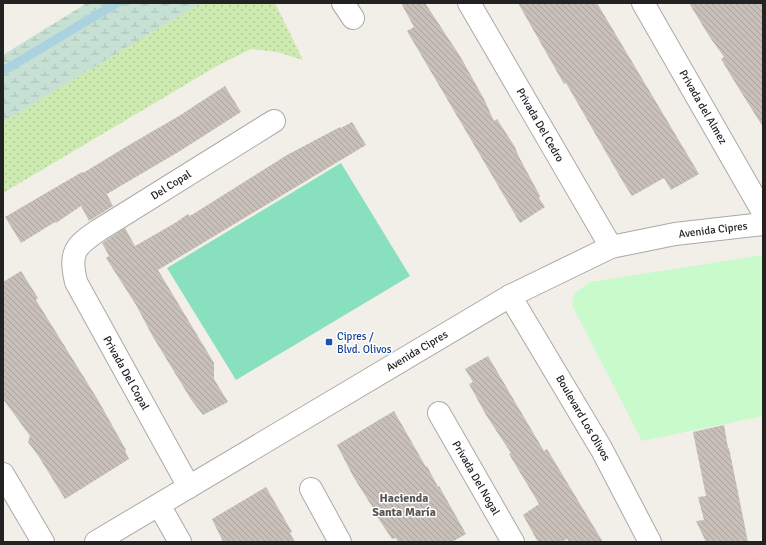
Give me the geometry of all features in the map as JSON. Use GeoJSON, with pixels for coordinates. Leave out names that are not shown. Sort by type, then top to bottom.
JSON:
{"type":"FeatureCollection","features":[{"type":"Feature","properties":{"kind":"street","name":"Privada Del Cedro"},"geometry":{"type":"LineString","coordinates":[[469,3],[611,247]]}},
{"type":"Feature","properties":{"kind":"street","name":"Privada del Almez"},"geometry":{"type":"LineString","coordinates":[[643,3],[763,212]]}},
{"type":"Feature","properties":{"kind":"street","name":"Del Copal"},"geometry":{"type":"LineString","coordinates":[[74,256],[77,248],[83,240],[274,121]]}},
{"type":"Feature","properties":{"kind":"street","name":"Avenida Cipres"},"geometry":{"type":"LineString","coordinates":[[96,542],[510,296],[611,247],[675,234],[763,224]]}},
{"type":"Feature","properties":{"kind":"street","name":"Privada Del Copal"},"geometry":{"type":"LineString","coordinates":[[74,256],[73,270],[76,282],[189,487]]}},
{"type":"Feature","properties":{"kind":"street","name":"Boulevard Los Olivos"},"geometry":{"type":"LineString","coordinates":[[510,296],[602,450],[650,542]]}},
{"type":"Feature","properties":{"kind":"street","name":"Privada Del Nogal"},"geometry":{"type":"LineString","coordinates":[[439,413],[513,542]]}},
{"type":"Feature","properties":{"kind":"street"},"geometry":{"type":"LineString","coordinates":[[3,474],[43,542]]}},
{"type":"Feature","properties":{"kind":"street"},"geometry":{"type":"LineString","coordinates":[[311,489],[340,542]]}},
{"type":"Feature","properties":{"kind":"street"},"geometry":{"type":"LineString","coordinates":[[159,505],[180,542]]}},
{"type":"Feature","properties":{"kind":"green space"},"geometry":{"type":"Polygon","coordinates":[[[87,3],[201,3],[3,122],[3,55],[87,3]]]}},
{"type":"Feature","properties":{"kind":"green space"},"geometry":{"type":"Polygon","coordinates":[[[201,3],[275,3],[303,60],[277,52],[251,49],[217,66],[3,193],[3,122],[201,3]]]}},
{"type":"Feature","properties":{"kind":"green space"},"geometry":{"type":"Polygon","coordinates":[[[341,163],[410,276],[236,380],[167,268],[341,163]]]}},
{"type":"Feature","properties":{"kind":"green space"},"geometry":{"type":"Polygon","coordinates":[[[763,255],[763,416],[642,441],[572,305],[574,294],[590,282],[763,255]]]}},
{"type":"Feature","properties":{"kind":"building"},"geometry":{"type":"Polygon","coordinates":[[[401,3],[425,3],[460,56],[484,99],[494,121],[497,119],[515,147],[540,196],[539,198],[545,207],[520,223],[407,31],[414,27],[401,3]]]}},
{"type":"Feature","properties":{"kind":"building"},"geometry":{"type":"Polygon","coordinates":[[[518,3],[597,3],[699,174],[671,190],[664,178],[632,196],[566,83],[564,84],[518,3]]]}},
{"type":"Feature","properties":{"kind":"building"},"geometry":{"type":"Polygon","coordinates":[[[689,3],[763,3],[763,127],[721,59],[724,57],[689,3]]]}},
{"type":"Feature","properties":{"kind":"building"},"geometry":{"type":"Polygon","coordinates":[[[225,86],[241,112],[180,151],[107,194],[113,206],[89,221],[81,206],[56,223],[55,222],[21,243],[5,217],[179,116],[225,86]]]}},
{"type":"Feature","properties":{"kind":"building"},"geometry":{"type":"Polygon","coordinates":[[[352,122],[366,145],[158,270],[214,363],[214,379],[228,402],[203,415],[192,401],[153,337],[136,305],[106,258],[109,256],[102,243],[125,228],[135,246],[188,214],[190,216],[287,155],[352,122]]]}},
{"type":"Feature","properties":{"kind":"building"},"geometry":{"type":"Polygon","coordinates":[[[21,271],[38,298],[36,300],[98,400],[126,450],[125,451],[129,459],[65,499],[28,442],[30,436],[3,399],[3,282],[21,271]]]}},
{"type":"Feature","properties":{"kind":"building"},"geometry":{"type":"Polygon","coordinates":[[[488,356],[544,451],[547,449],[603,542],[569,542],[567,539],[562,542],[538,542],[523,515],[539,504],[509,454],[511,453],[486,415],[469,384],[473,382],[465,369],[488,356]]]}},
{"type":"Feature","properties":{"kind":"building"},"geometry":{"type":"Polygon","coordinates":[[[394,411],[466,534],[452,542],[398,542],[396,538],[392,539],[354,478],[337,445],[394,411]]]}},
{"type":"Feature","properties":{"kind":"building"},"geometry":{"type":"Polygon","coordinates":[[[724,425],[748,542],[706,542],[696,521],[704,520],[698,497],[706,496],[693,432],[724,425]]]}},
{"type":"Feature","properties":{"kind":"building"},"geometry":{"type":"Polygon","coordinates":[[[266,487],[292,532],[290,533],[295,542],[223,542],[212,519],[266,487]]]}},
{"type":"Feature","properties":{"kind":"waterway"},"geometry":{"type":"LineString","coordinates":[[3,71],[117,3]]}},
{"type":"Feature","properties":{"kind":"place","name":"Cipres / Blvd. Olivos"},"geometry":{"type":"Point","coordinates":[329,342]}},
{"type":"Feature","properties":{"kind":"district","name":"Hacienda Santa María"},"geometry":{"type":"Point","coordinates":[404,505]}}]}
